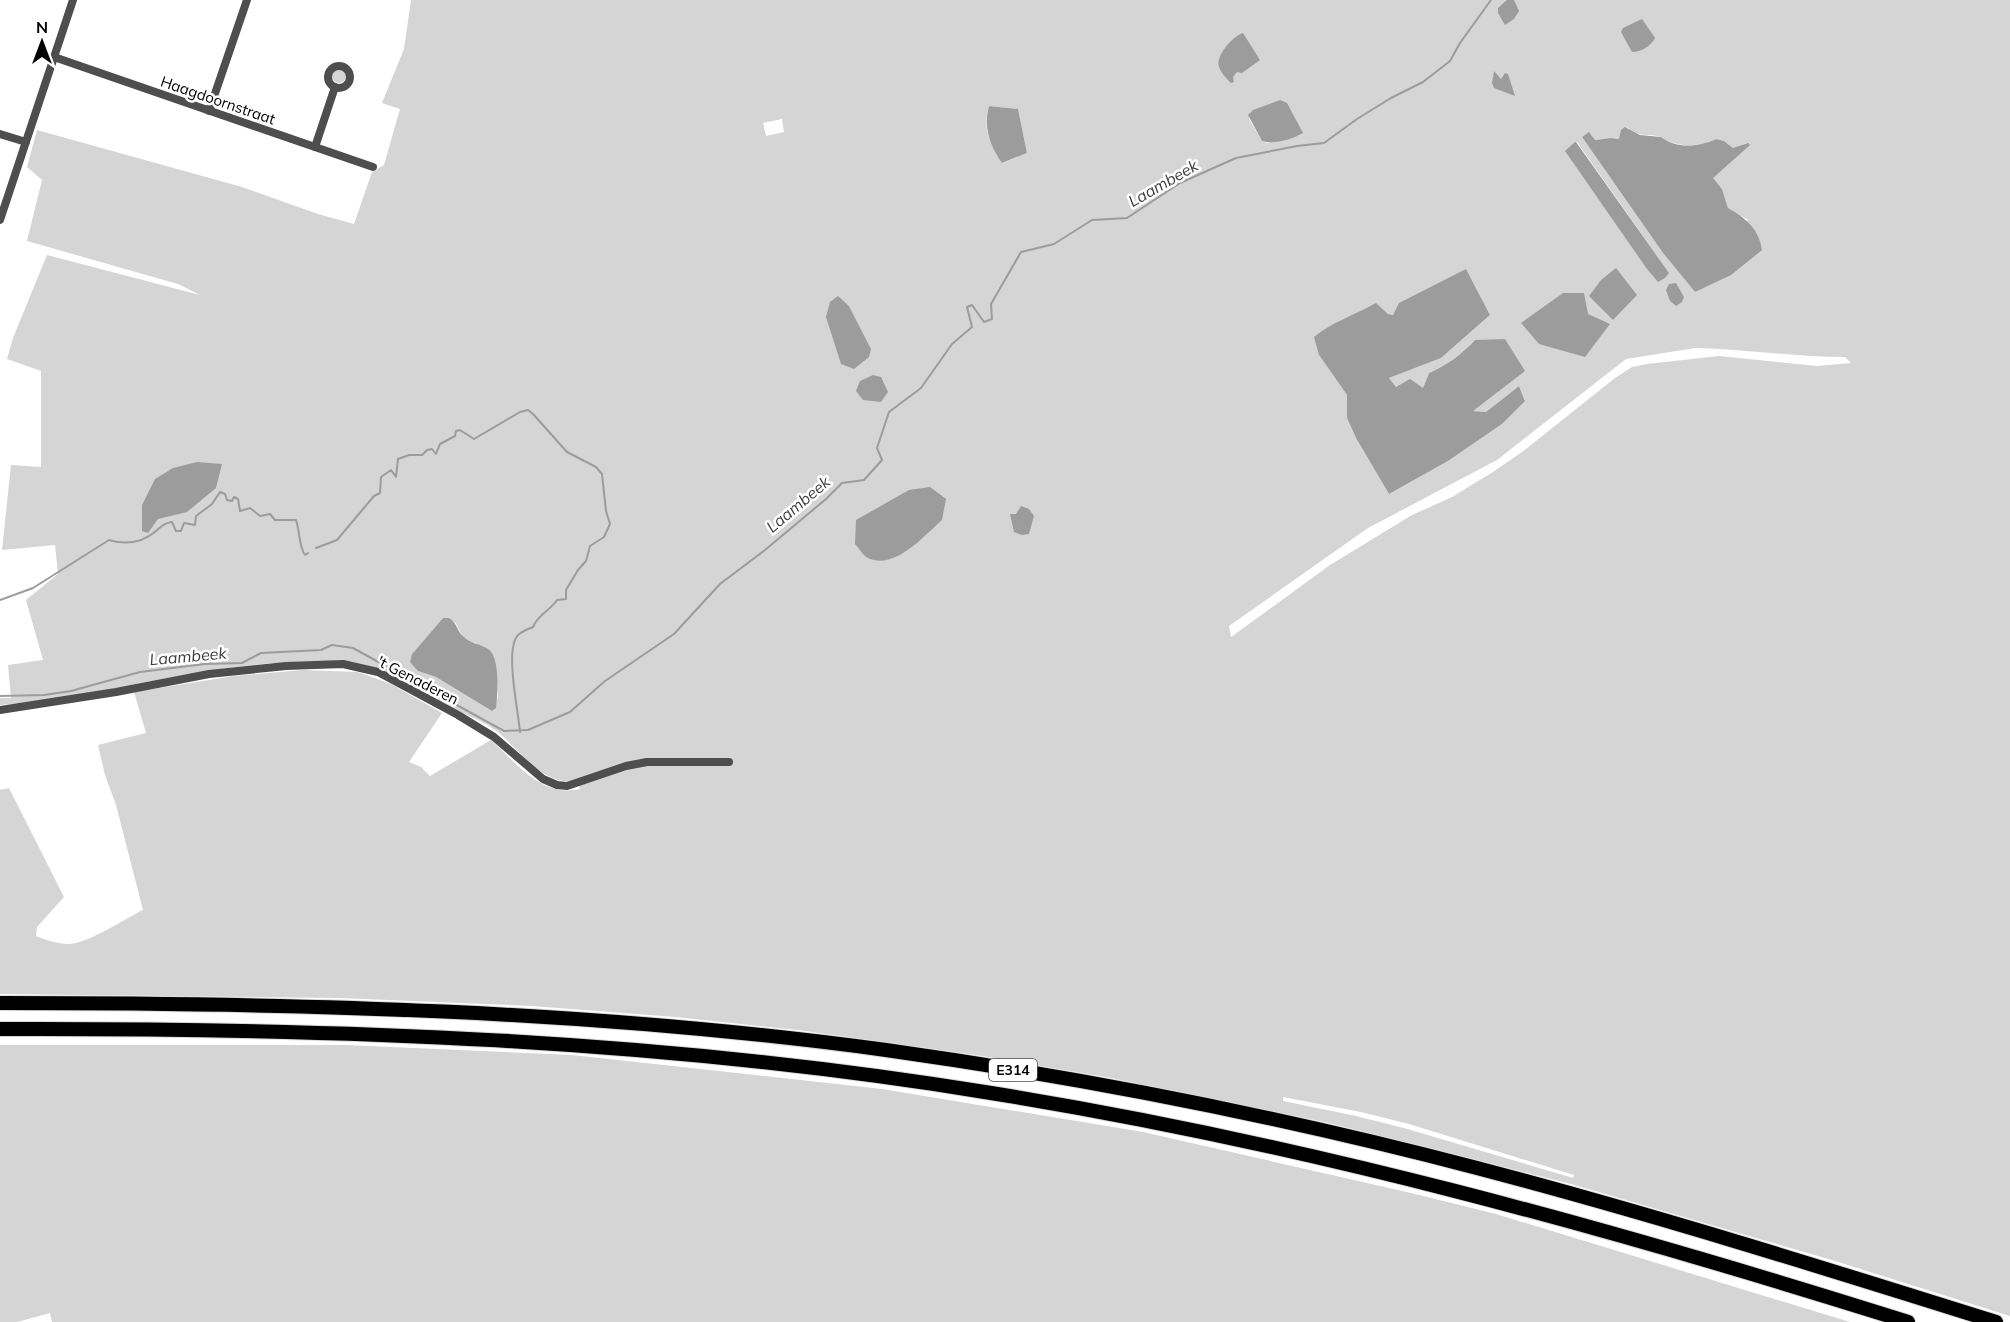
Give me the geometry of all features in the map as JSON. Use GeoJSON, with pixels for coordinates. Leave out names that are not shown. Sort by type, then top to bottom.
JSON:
{"type":"FeatureCollection","features":[{"type":"Feature","properties":{"kind":"highway","name":"E314"},"geometry":{"type":"LineString","coordinates":[[0,1003],[321,1005],[558,1016],[778,1037],[993,1066],[1154,1095],[1315,1129],[1474,1167],[1632,1210],[1996,1322]]}},
{"type":"Feature","properties":{"kind":"highway","name":"E314"},"geometry":{"type":"LineString","coordinates":[[0,1029],[273,1031],[470,1038],[688,1054],[990,1092],[1151,1121],[1468,1194],[1627,1237],[1908,1322]]}},
{"type":"Feature","properties":{"kind":"street"},"geometry":{"type":"LineString","coordinates":[[0,220],[73,0]]}},
{"type":"Feature","properties":{"kind":"street"},"geometry":{"type":"LineString","coordinates":[[208,111],[247,0]]}},
{"type":"Feature","properties":{"kind":"street","name":"Haagdoornstraat"},"geometry":{"type":"LineString","coordinates":[[54,57],[373,167]]}},
{"type":"Feature","properties":{"kind":"street"},"geometry":{"type":"LineString","coordinates":[[315,147],[335,87]]}},
{"type":"Feature","properties":{"kind":"street"},"geometry":{"type":"LineString","coordinates":[[0,134],[26,142]]}},
{"type":"Feature","properties":{"kind":"street","name":"'t Genaderen"},"geometry":{"type":"LineString","coordinates":[[0,710],[116,692],[208,674],[286,666],[343,664],[362,667],[385,675],[458,715],[494,737],[530,769],[556,785],[567,786],[626,766],[648,762],[729,762]]}},
{"type":"Feature","properties":{"kind":"shaded area"},"geometry":{"type":"Polygon","coordinates":[[[411,0],[2010,0],[2010,1316],[1835,1261],[1571,1184],[1473,1159],[1329,1123],[1106,1077],[976,1055],[798,1030],[676,1017],[532,1006],[340,998],[0,994],[0,790],[9,788],[64,897],[37,927],[36,936],[60,943],[76,943],[95,936],[143,910],[98,745],[146,733],[134,692],[234,676],[302,670],[358,672],[391,684],[442,713],[409,762],[421,767],[430,776],[491,740],[520,768],[542,784],[566,790],[580,789],[577,781],[552,778],[542,772],[495,730],[474,718],[438,702],[394,677],[360,665],[280,663],[239,666],[80,695],[0,705],[0,698],[11,698],[8,665],[43,660],[26,600],[58,574],[55,545],[2,550],[11,465],[41,467],[41,371],[7,359],[13,338],[47,255],[200,295],[178,284],[27,241],[42,180],[27,167],[37,130],[242,187],[354,224],[372,172],[384,165],[400,109],[382,103],[404,49],[411,0]],[[989,106],[986,121],[988,136],[1003,163],[1027,153],[1018,109],[989,106]],[[1250,112],[1249,119],[1262,141],[1267,143],[1301,135],[1250,112]],[[782,119],[763,123],[766,136],[784,132],[782,119]],[[1627,127],[1619,139],[1594,140],[1591,134],[1582,137],[1663,253],[1695,292],[1748,220],[1728,208],[1722,189],[1712,178],[1749,145],[1746,143],[1733,148],[1724,141],[1716,139],[1702,144],[1682,145],[1658,136],[1642,135],[1627,127]],[[1575,142],[1669,273],[1577,142],[1575,142]],[[1466,269],[1393,315],[1388,314],[1376,304],[1354,316],[1319,355],[1347,395],[1347,418],[1389,494],[1448,461],[1502,424],[1525,400],[1519,386],[1486,412],[1472,411],[1475,340],[1442,367],[1429,373],[1423,388],[1396,387],[1389,378],[1441,358],[1490,315],[1466,269]],[[837,296],[871,349],[849,306],[837,296]],[[1695,348],[1626,359],[1497,460],[1368,528],[1229,626],[1231,637],[1330,565],[1412,515],[1452,497],[1493,472],[1632,367],[1719,356],[1817,366],[1851,363],[1845,357],[1695,348]],[[443,618],[412,654],[418,671],[436,677],[492,711],[498,697],[497,681],[476,643],[463,636],[456,623],[443,618]],[[1283,1097],[1283,1101],[1404,1128],[1573,1178],[1574,1175],[1409,1124],[1283,1097]]]}},
{"type":"Feature","properties":{"kind":"shaded area"},"geometry":{"type":"Polygon","coordinates":[[[1507,0],[1514,0],[1519,11],[1514,19],[1505,25],[1498,13],[1498,8],[1507,0]]]}},
{"type":"Feature","properties":{"kind":"shaded area"},"geometry":{"type":"Polygon","coordinates":[[[1642,19],[1655,38],[1645,48],[1632,52],[1621,32],[1623,28],[1642,19]]]}},
{"type":"Feature","properties":{"kind":"shaded area"},"geometry":{"type":"Polygon","coordinates":[[[1243,33],[1260,60],[1242,73],[1237,72],[1233,77],[1234,82],[1231,83],[1224,76],[1218,63],[1222,52],[1230,42],[1243,33]]]}},
{"type":"Feature","properties":{"kind":"shaded area"},"geometry":{"type":"Polygon","coordinates":[[[339,69],[344,71],[346,76],[344,81],[339,83],[334,81],[332,76],[334,71],[339,69]]]}},
{"type":"Feature","properties":{"kind":"shaded area"},"geometry":{"type":"Polygon","coordinates":[[[1494,71],[1501,79],[1505,73],[1508,74],[1515,96],[1494,88],[1492,83],[1494,71]]]}},
{"type":"Feature","properties":{"kind":"shaded area"},"geometry":{"type":"Polygon","coordinates":[[[1280,100],[1287,103],[1303,133],[1283,141],[1262,141],[1248,115],[1253,110],[1280,100]]]}},
{"type":"Feature","properties":{"kind":"shaded area"},"geometry":{"type":"Polygon","coordinates":[[[989,106],[1018,109],[1027,153],[1002,163],[994,150],[987,129],[989,106]]]}},
{"type":"Feature","properties":{"kind":"shaded area"},"geometry":{"type":"Polygon","coordinates":[[[1625,127],[1640,135],[1661,137],[1681,145],[1702,144],[1716,139],[1724,141],[1733,148],[1748,143],[1750,145],[1713,178],[1722,189],[1728,208],[1746,220],[1755,230],[1762,250],[1731,275],[1695,292],[1663,253],[1582,137],[1589,132],[1595,140],[1619,139],[1621,130],[1625,127]]]}},
{"type":"Feature","properties":{"kind":"shaded area"},"geometry":{"type":"Polygon","coordinates":[[[1575,142],[1669,273],[1665,278],[1658,282],[1647,269],[1565,151],[1575,142]]]}},
{"type":"Feature","properties":{"kind":"shaded area"},"geometry":{"type":"Polygon","coordinates":[[[1616,268],[1637,295],[1613,320],[1589,296],[1601,280],[1616,268]]]}},
{"type":"Feature","properties":{"kind":"shaded area"},"geometry":{"type":"Polygon","coordinates":[[[1466,269],[1490,315],[1441,358],[1389,378],[1396,387],[1410,379],[1423,388],[1429,373],[1442,367],[1475,340],[1505,339],[1525,371],[1473,411],[1486,412],[1519,386],[1525,401],[1502,424],[1448,461],[1389,494],[1356,438],[1347,418],[1347,395],[1319,355],[1314,337],[1376,303],[1388,314],[1393,315],[1399,303],[1466,269]]]}},
{"type":"Feature","properties":{"kind":"shaded area"},"geometry":{"type":"Polygon","coordinates":[[[1676,283],[1684,297],[1682,302],[1676,306],[1670,301],[1666,290],[1669,284],[1676,283]]]}},
{"type":"Feature","properties":{"kind":"shaded area"},"geometry":{"type":"Polygon","coordinates":[[[1563,293],[1584,293],[1588,314],[1610,324],[1585,357],[1539,344],[1521,323],[1563,293]]]}},
{"type":"Feature","properties":{"kind":"shaded area"},"geometry":{"type":"Polygon","coordinates":[[[838,296],[849,306],[871,349],[869,357],[854,369],[841,364],[826,317],[830,302],[838,296]]]}},
{"type":"Feature","properties":{"kind":"shaded area"},"geometry":{"type":"Polygon","coordinates":[[[873,375],[881,377],[888,392],[881,402],[863,400],[856,391],[860,381],[873,375]]]}},
{"type":"Feature","properties":{"kind":"shaded area"},"geometry":{"type":"Polygon","coordinates":[[[197,462],[222,464],[216,488],[187,512],[158,519],[148,533],[142,531],[142,505],[155,479],[173,468],[197,462]]]}},
{"type":"Feature","properties":{"kind":"shaded area"},"geometry":{"type":"Polygon","coordinates":[[[930,487],[946,499],[942,520],[918,542],[898,556],[878,561],[864,556],[855,544],[856,520],[909,490],[930,487]]]}},
{"type":"Feature","properties":{"kind":"shaded area"},"geometry":{"type":"Polygon","coordinates":[[[1021,506],[1029,509],[1034,516],[1029,534],[1022,535],[1014,532],[1010,514],[1016,514],[1021,506]]]}},
{"type":"Feature","properties":{"kind":"shaded area"},"geometry":{"type":"Polygon","coordinates":[[[443,618],[449,618],[465,638],[492,653],[495,659],[498,685],[496,708],[492,711],[436,677],[418,671],[410,662],[412,654],[443,618]]]}},
{"type":"Feature","properties":{"kind":"shaded area"},"geometry":{"type":"Polygon","coordinates":[[[0,1045],[346,1045],[572,1055],[882,1089],[1143,1132],[1411,1193],[1496,1214],[1850,1322],[52,1322],[50,1313],[17,1322],[0,1322],[0,1045]]]}},
{"type":"Feature","properties":{"kind":"waterway","name":"Laambeek"},"geometry":{"type":"LineString","coordinates":[[0,696],[44,695],[71,691],[140,672],[205,664],[242,663],[261,653],[321,650],[332,645],[353,648],[504,731],[528,730],[570,712],[605,681],[674,634],[720,584],[765,550],[842,483],[864,480],[882,460],[877,448],[889,412],[921,388],[952,344],[972,327],[967,307],[972,305],[984,322],[992,319],[991,304],[1021,252],[1054,244],[1092,220],[1127,218],[1180,183],[1236,158],[1324,143],[1391,98],[1423,82],[1450,61],[1491,0]]}},
{"type":"Feature","properties":{"kind":"waterway"},"geometry":{"type":"LineString","coordinates":[[316,548],[337,540],[374,496],[380,493],[381,477],[391,470],[396,477],[398,459],[409,455],[422,455],[432,449],[436,454],[440,444],[455,436],[456,431],[460,430],[474,439],[520,412],[528,410],[567,452],[596,467],[602,474],[606,511],[610,524],[604,537],[590,546],[586,561],[566,590],[566,599],[557,600],[533,627],[520,634],[515,640],[512,659],[520,732]]}},
{"type":"Feature","properties":{"kind":"waterway"},"geometry":{"type":"LineString","coordinates":[[0,600],[33,588],[109,540],[128,543],[139,540],[151,535],[169,522],[172,522],[176,531],[181,531],[184,523],[195,525],[196,516],[212,504],[220,492],[225,494],[227,500],[232,501],[234,497],[238,499],[240,511],[250,508],[260,516],[270,514],[275,520],[296,520],[302,548],[305,555],[308,553]]}}]}
